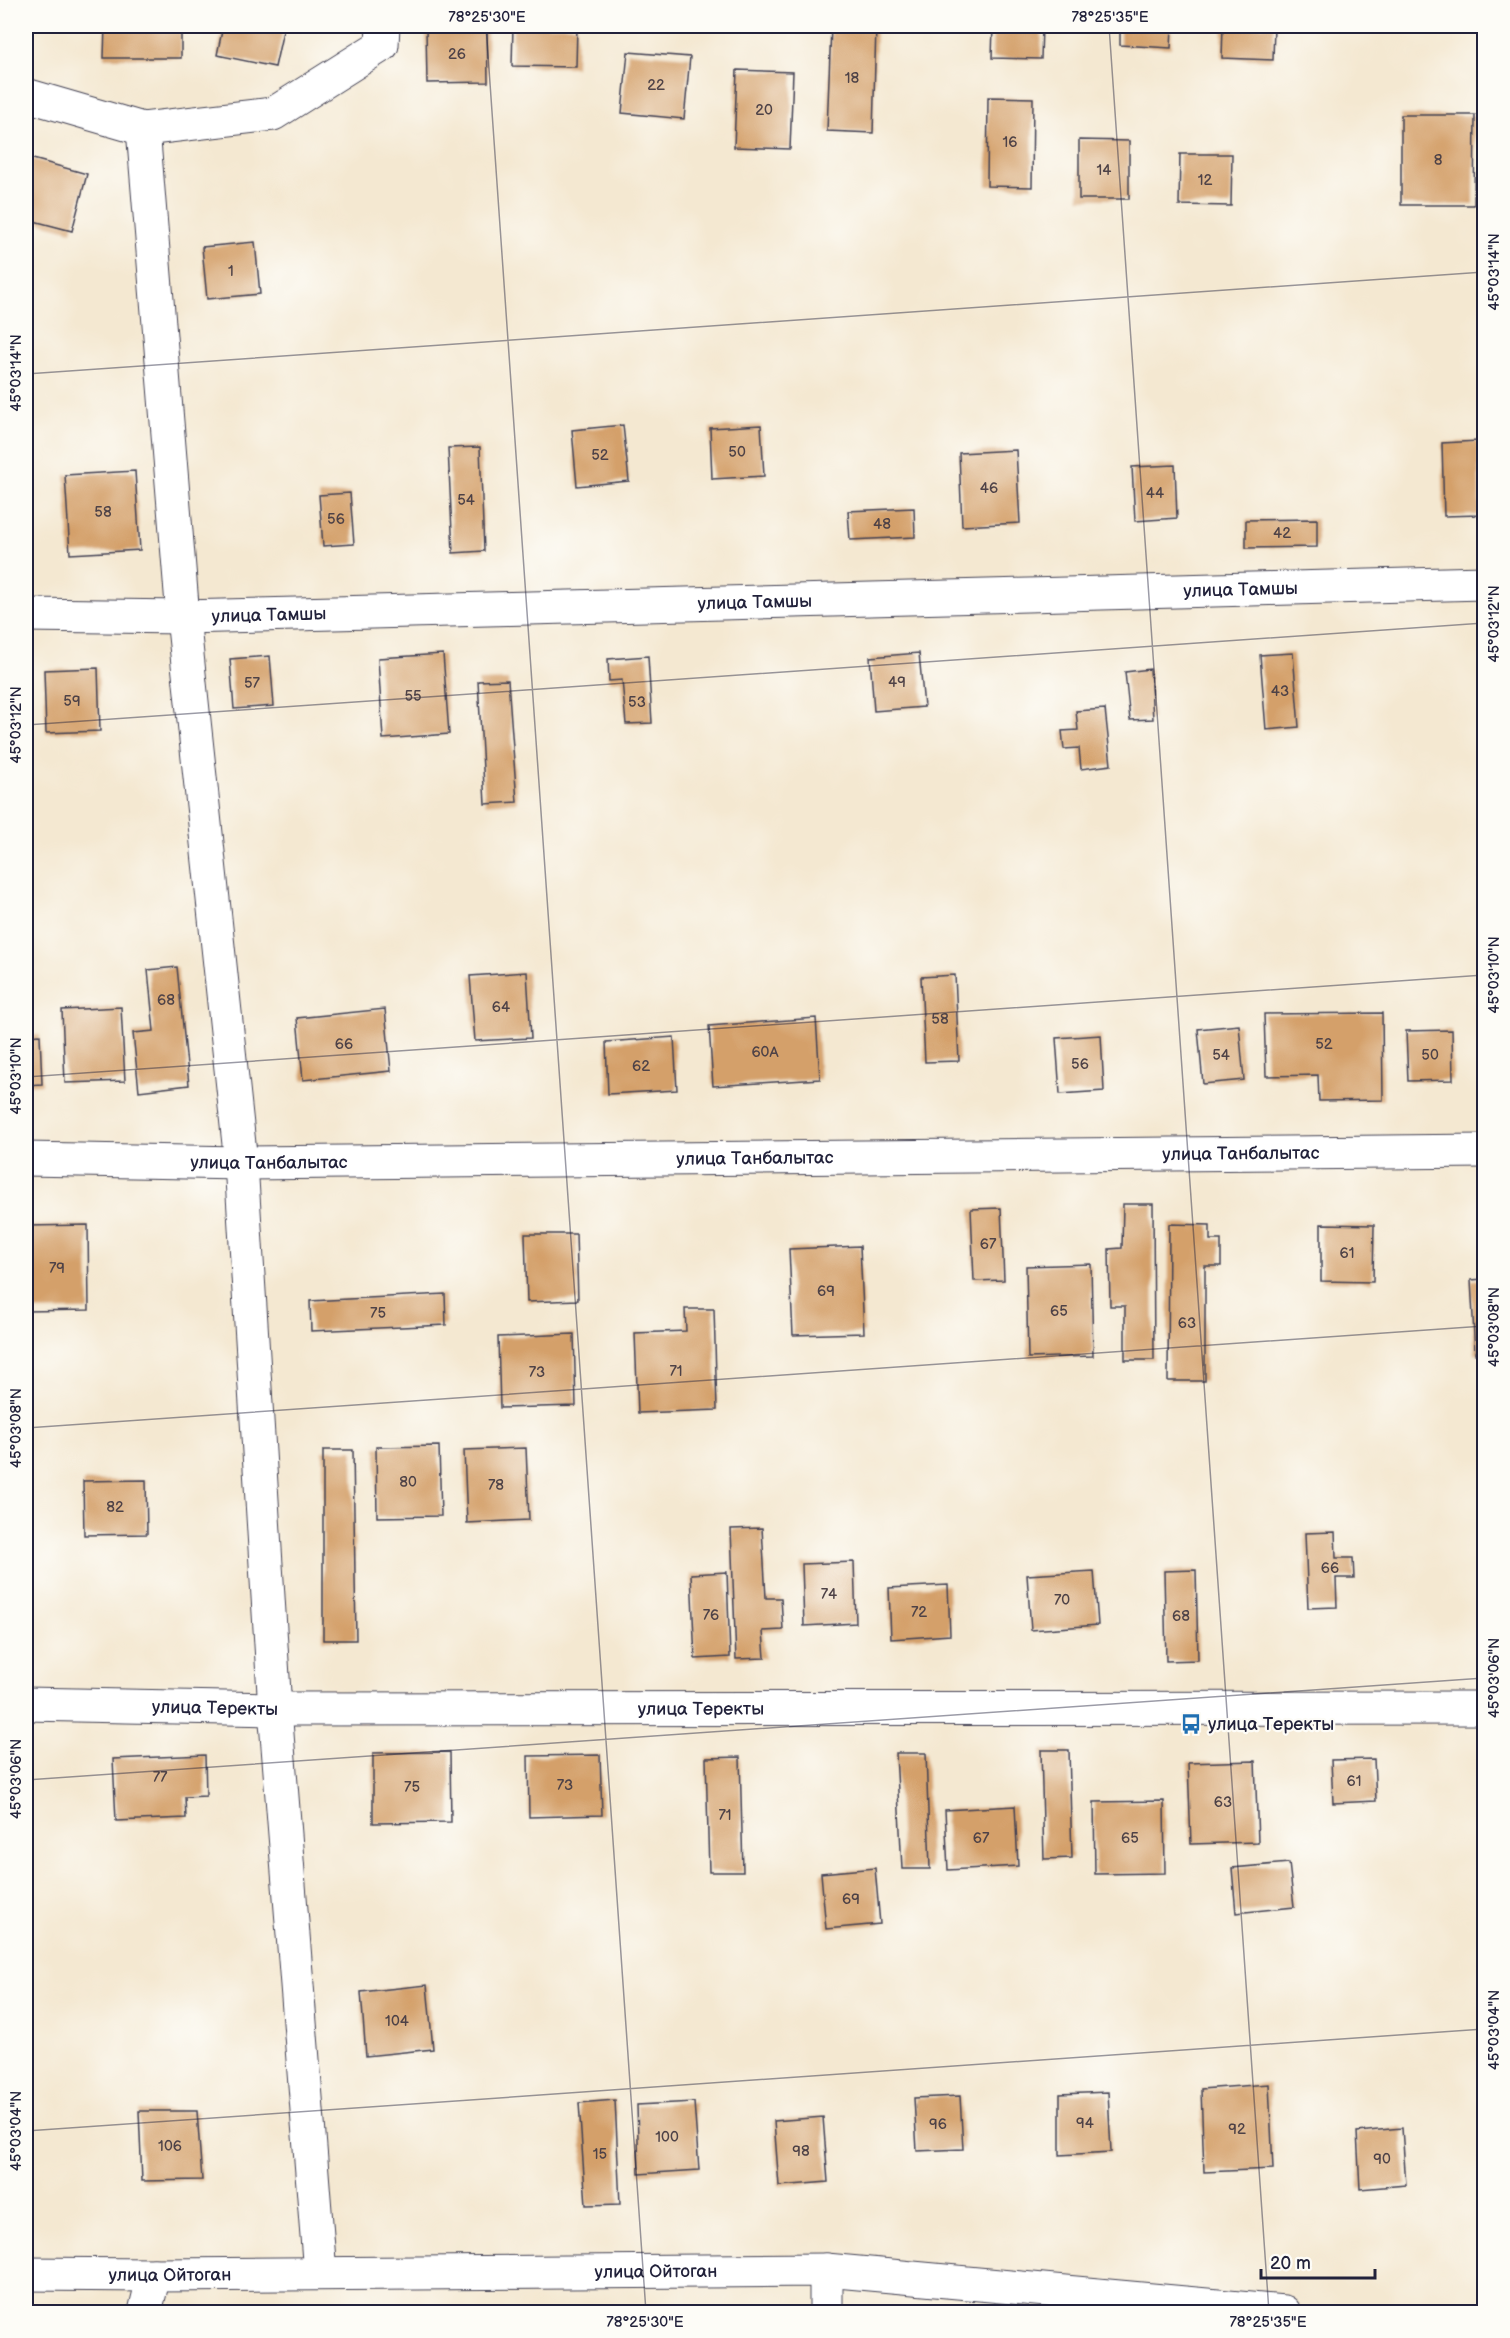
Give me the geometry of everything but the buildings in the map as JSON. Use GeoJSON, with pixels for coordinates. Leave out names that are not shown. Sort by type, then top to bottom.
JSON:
{"type":"FeatureCollection","features":[{"type":"Feature","properties":{"kind":"street"},"geometry":{"type":"LineString","coordinates":[[26,95],[143,129],[273,114],[382,45],[383,26]]}},
{"type":"Feature","properties":{"kind":"street"},"geometry":{"type":"LineString","coordinates":[[143,129],[183,617],[241,1163],[275,1709],[320,2273]]}},
{"type":"Feature","properties":{"kind":"street","name":"улица Тамшы"},"geometry":{"type":"LineString","coordinates":[[26,615],[183,617],[1485,583]]}},
{"type":"Feature","properties":{"kind":"street","name":"улица Танбалытас"},"geometry":{"type":"LineString","coordinates":[[26,1160],[241,1163],[1485,1151]]}},
{"type":"Feature","properties":{"kind":"street","name":"улица Теректы"},"geometry":{"type":"LineString","coordinates":[[26,1704],[275,1709],[1485,1708]]}},
{"type":"Feature","properties":{"kind":"street"},"geometry":{"type":"LineString","coordinates":[[826,2270],[826,2313]]}},
{"type":"Feature","properties":{"kind":"street","name":"улица Ойтоган"},"geometry":{"type":"LineString","coordinates":[[26,2274],[154,2276],[826,2270],[1284,2313]]}},
{"type":"Feature","properties":{"kind":"street"},"geometry":{"type":"LineString","coordinates":[[145,2313],[154,2276]]}},
{"type":"Feature","properties":{"kind":"place","name":"улица Теректы"},"geometry":{"type":"Point","coordinates":[1191,1724]}}]}
